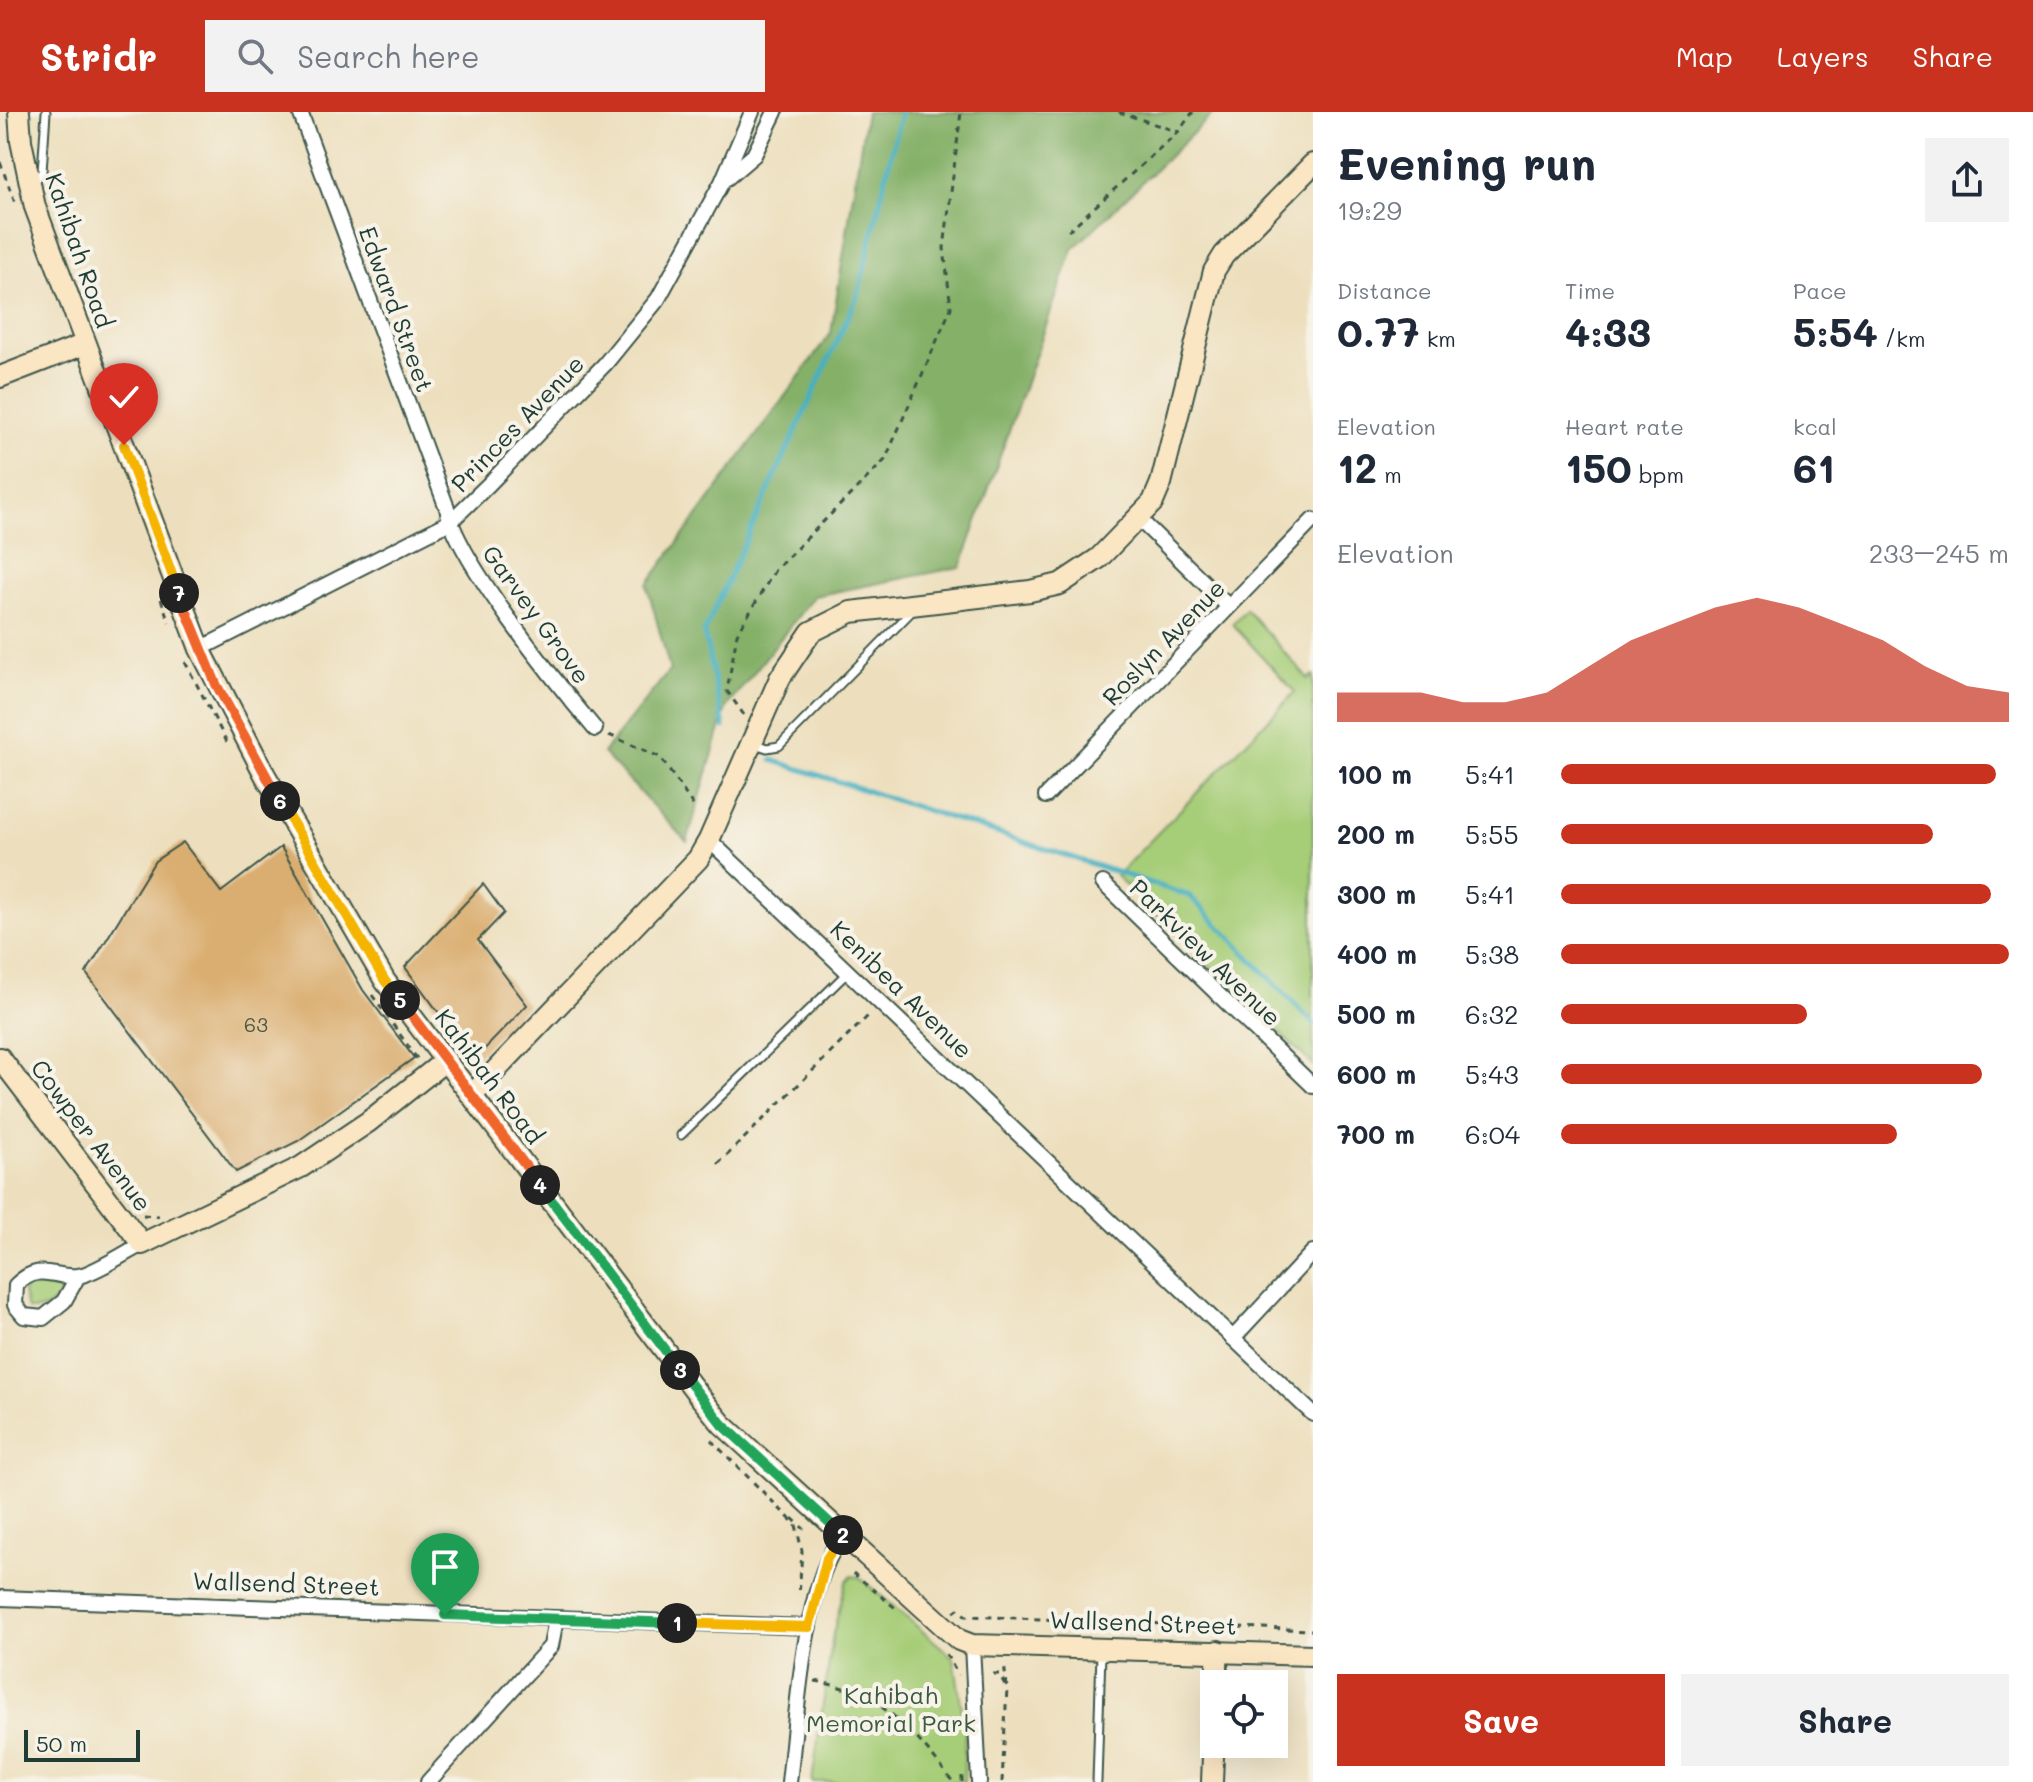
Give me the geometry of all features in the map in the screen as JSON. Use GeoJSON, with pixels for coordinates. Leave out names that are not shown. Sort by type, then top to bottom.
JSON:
{"type":"FeatureCollection","features":[{"type":"Feature","properties":{"kind":"main road","name":"Kahibah Road"},"geometry":{"type":"LineString","coordinates":[[19,112],[30,188],[200,649],[265,775],[385,981],[722,1424],[951,1634],[972,1645]]}},
{"type":"Feature","properties":{"kind":"main road"},"geometry":{"type":"LineString","coordinates":[[472,1095],[685,873],[709,840],[780,678],[811,632],[851,612],[1030,591],[1060,584],[1080,573],[1153,502],[1161,483],[1214,271],[1313,164]]}},
{"type":"Feature","properties":{"kind":"main road"},"geometry":{"type":"LineString","coordinates":[[0,377],[85,344]]}},
{"type":"Feature","properties":{"kind":"main road","name":"Cowper Avenue"},"geometry":{"type":"LineString","coordinates":[[0,1058],[142,1244]]}},
{"type":"Feature","properties":{"kind":"main road"},"geometry":{"type":"LineString","coordinates":[[142,1244],[301,1167],[368,1122],[446,1060]]}},
{"type":"Feature","properties":{"kind":"main road","name":"Wallsend Street"},"geometry":{"type":"LineString","coordinates":[[972,1645],[1101,1646],[1313,1655]]}},
{"type":"Feature","properties":{"kind":"main road"},"geometry":{"type":"LineString","coordinates":[[1217,1670],[1218,1651]]}},
{"type":"Feature","properties":{"kind":"main road"},"geometry":{"type":"LineString","coordinates":[[1212,1782],[1213,1758]]}},
{"type":"Feature","properties":{"kind":"street","name":"Edward Street"},"geometry":{"type":"LineString","coordinates":[[300,112],[450,522]]}},
{"type":"Feature","properties":{"kind":"street","name":"Princes Avenue"},"geometry":{"type":"LineString","coordinates":[[200,649],[450,522],[633,333],[658,299],[722,182],[752,112]]}},
{"type":"Feature","properties":{"kind":"street"},"geometry":{"type":"LineString","coordinates":[[722,182],[754,155],[775,112]]}},
{"type":"Feature","properties":{"kind":"street"},"geometry":{"type":"LineString","coordinates":[[1138,518],[1228,606]]}},
{"type":"Feature","properties":{"kind":"street","name":"Roslyn Avenue"},"geometry":{"type":"LineString","coordinates":[[1046,796],[1313,520]]}},
{"type":"Feature","properties":{"kind":"street","name":"Garvey Grove"},"geometry":{"type":"LineString","coordinates":[[450,522],[454,536],[527,641],[595,729]]}},
{"type":"Feature","properties":{"kind":"street","name":"Kenibea Avenue"},"geometry":{"type":"LineString","coordinates":[[709,840],[1313,1414]]}},
{"type":"Feature","properties":{"kind":"street","name":"Parkview Avenue"},"geometry":{"type":"LineString","coordinates":[[1103,883],[1313,1086]]}},
{"type":"Feature","properties":{"kind":"street"},"geometry":{"type":"LineString","coordinates":[[78,1276],[64,1301],[43,1318],[24,1316],[15,1305],[16,1285],[24,1277],[44,1272],[78,1276],[142,1244]]}},
{"type":"Feature","properties":{"kind":"street"},"geometry":{"type":"LineString","coordinates":[[1233,1338],[1313,1252]]}},
{"type":"Feature","properties":{"kind":"street"},"geometry":{"type":"LineString","coordinates":[[789,1782],[809,1627],[827,1558],[843,1535]]}},
{"type":"Feature","properties":{"kind":"street","name":"Wallsend Street"},"geometry":{"type":"LineString","coordinates":[[0,1598],[809,1627]]}},
{"type":"Feature","properties":{"kind":"street"},"geometry":{"type":"LineString","coordinates":[[428,1782],[551,1646],[556,1619]]}},
{"type":"Feature","properties":{"kind":"street"},"geometry":{"type":"LineString","coordinates":[[972,1645],[979,1782]]}},
{"type":"Feature","properties":{"kind":"lane"},"geometry":{"type":"LineString","coordinates":[[30,188],[42,172],[46,112]]}},
{"type":"Feature","properties":{"kind":"lane"},"geometry":{"type":"LineString","coordinates":[[753,737],[767,748],[779,746],[900,620],[921,604]]}},
{"type":"Feature","properties":{"kind":"lane"},"geometry":{"type":"LineString","coordinates":[[681,1135],[847,973]]}},
{"type":"Feature","properties":{"kind":"lane"},"geometry":{"type":"LineString","coordinates":[[1097,1782],[1101,1646]]}},
{"type":"Feature","properties":{"kind":"path"},"geometry":{"type":"LineString","coordinates":[[753,737],[727,691],[737,634],[775,570],[885,460],[951,308],[944,248],[961,112]]}},
{"type":"Feature","properties":{"kind":"path"},"geometry":{"type":"LineString","coordinates":[[1119,112],[1178,132]]}},
{"type":"Feature","properties":{"kind":"path"},"geometry":{"type":"LineString","coordinates":[[1068,231],[1178,132],[1193,112]]}},
{"type":"Feature","properties":{"kind":"path"},"geometry":{"type":"LineString","coordinates":[[595,729],[660,757],[695,808]]}},
{"type":"Feature","properties":{"kind":"path"},"geometry":{"type":"LineString","coordinates":[[365,985],[419,1059],[412,1065]]}},
{"type":"Feature","properties":{"kind":"path"},"geometry":{"type":"LineString","coordinates":[[718,1164],[880,1005]]}},
{"type":"Feature","properties":{"kind":"path"},"geometry":{"type":"LineString","coordinates":[[136,1213],[159,1216]]}},
{"type":"Feature","properties":{"kind":"path"},"geometry":{"type":"LineString","coordinates":[[786,1512],[804,1529]]}},
{"type":"Feature","properties":{"kind":"path"},"geometry":{"type":"LineString","coordinates":[[853,1573],[909,1620]]}},
{"type":"Feature","properties":{"kind":"path"},"geometry":{"type":"LineString","coordinates":[[954,1612],[958,1609],[966,1616],[1313,1630]]}},
{"type":"Feature","properties":{"kind":"path"},"geometry":{"type":"LineString","coordinates":[[987,1617],[990,1630]]}},
{"type":"Feature","properties":{"kind":"path"},"geometry":{"type":"LineString","coordinates":[[940,1648],[958,1673],[959,1688]]}},
{"type":"Feature","properties":{"kind":"path"},"geometry":{"type":"LineString","coordinates":[[1001,1661],[1006,1665],[1007,1688],[1002,1782]]}},
{"type":"Feature","properties":{"kind":"path"},"geometry":{"type":"LineString","coordinates":[[993,1674],[999,1674],[1007,1688]]}},
{"type":"Feature","properties":{"kind":"path"},"geometry":{"type":"LineString","coordinates":[[802,1679],[847,1690],[887,1709],[913,1731],[953,1782]]}},
{"type":"Feature","properties":{"kind":"path"},"geometry":{"type":"LineString","coordinates":[[962,1782],[963,1757]]}},
{"type":"Feature","properties":{"kind":"green space"},"geometry":{"type":"Polygon","coordinates":[[[866,112],[1215,112],[1073,249],[961,567],[814,596],[726,708],[687,842],[603,753],[670,670],[647,585],[831,333],[866,112]]]}},
{"type":"Feature","properties":{"kind":"green space"},"geometry":{"type":"Polygon","coordinates":[[[1246,609],[1308,679],[1313,675],[1313,1065],[1116,876],[1295,692],[1232,624],[1246,609]]]}},
{"type":"Feature","properties":{"kind":"green space"},"geometry":{"type":"Polygon","coordinates":[[[42,1279],[68,1280],[47,1307],[27,1309],[23,1293],[26,1286],[42,1279]]]}},
{"type":"Feature","properties":{"kind":"green space","name":"Kahibah Memorial Park"},"geometry":{"type":"Polygon","coordinates":[[[851,1576],[859,1577],[954,1658],[965,1730],[964,1782],[812,1782],[833,1634],[846,1582],[851,1576]]]}},
{"type":"Feature","properties":{"kind":"building"},"geometry":{"type":"Polygon","coordinates":[[[183,842],[221,892],[281,847],[363,990],[414,1058],[298,1141],[236,1172],[86,973],[155,861],[183,842]]]}},
{"type":"Feature","properties":{"kind":"building"},"geometry":{"type":"Polygon","coordinates":[[[483,884],[504,913],[478,940],[527,1005],[477,1057],[471,1056],[405,967],[483,884]]]}},
{"type":"Feature","properties":{"kind":"waterway"},"geometry":{"type":"LineString","coordinates":[[724,727],[704,632],[858,295],[901,112]]}},
{"type":"Feature","properties":{"kind":"waterway"},"geometry":{"type":"LineString","coordinates":[[772,760],[1190,896],[1313,1023]]}},
{"type":"Feature","properties":{"kind":"route"},"geometry":{"type":"LineString","coordinates":[[124,445],[216,684],[265,775],[385,981],[722,1424],[843,1535],[827,1558],[809,1627],[445,1615]]}}]}
